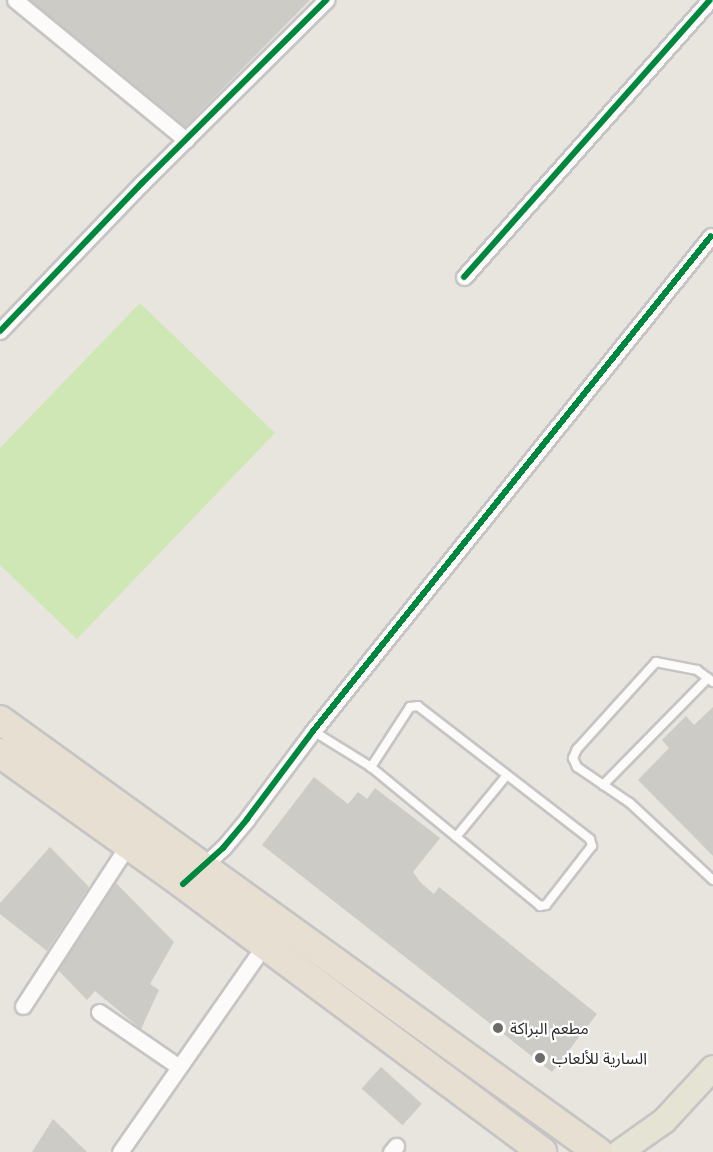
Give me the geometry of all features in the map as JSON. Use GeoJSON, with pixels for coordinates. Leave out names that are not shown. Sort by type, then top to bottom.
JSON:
{"type":"FeatureCollection","features":[{"type":"Feature","properties":{"kind":"highway"},"geometry":{"type":"LineString","coordinates":[[0,720],[194,875],[598,1152]]}},
{"type":"Feature","properties":{"kind":"highway"},"geometry":{"type":"LineString","coordinates":[[0,753],[128,844],[194,875],[265,944],[542,1152]]}},
{"type":"Feature","properties":{"kind":"main road"},"geometry":{"type":"LineString","coordinates":[[620,1152],[664,1120],[713,1068]]}},
{"type":"Feature","properties":{"kind":"main road"},"geometry":{"type":"LineString","coordinates":[[647,1152],[664,1120]]}},
{"type":"Feature","properties":{"kind":"street"},"geometry":{"type":"LineString","coordinates":[[15,0],[186,140]]}},
{"type":"Feature","properties":{"kind":"street"},"geometry":{"type":"LineString","coordinates":[[0,331],[326,0]]}},
{"type":"Feature","properties":{"kind":"street"},"geometry":{"type":"LineString","coordinates":[[464,278],[710,0]]}},
{"type":"Feature","properties":{"kind":"street"},"geometry":{"type":"LineString","coordinates":[[194,875],[247,819],[313,731],[711,236]]}},
{"type":"Feature","properties":{"kind":"street"},"geometry":{"type":"LineString","coordinates":[[23,1006],[128,844]]}},
{"type":"Feature","properties":{"kind":"street"},"geometry":{"type":"LineString","coordinates":[[120,1152],[265,944]]}},
{"type":"Feature","properties":{"kind":"street"},"geometry":{"type":"LineString","coordinates":[[99,1012],[179,1067]]}},
{"type":"Feature","properties":{"kind":"lane"},"geometry":{"type":"LineString","coordinates":[[603,785],[710,680],[697,670],[656,662],[577,749],[573,758],[577,767],[603,785],[630,803],[713,880]]}},
{"type":"Feature","properties":{"kind":"lane"},"geometry":{"type":"LineString","coordinates":[[313,731],[371,767],[540,906],[546,905],[592,843],[414,705],[410,707],[371,767]]}},
{"type":"Feature","properties":{"kind":"lane"},"geometry":{"type":"LineString","coordinates":[[456,837],[507,775]]}},
{"type":"Feature","properties":{"kind":"green space"},"geometry":{"type":"Polygon","coordinates":[[[140,303],[275,433],[77,639],[0,565],[0,448],[140,303]]]}},
{"type":"Feature","properties":{"kind":"building"},"geometry":{"type":"Polygon","coordinates":[[[30,0],[310,0],[185,127],[30,0]]]}},
{"type":"Feature","properties":{"kind":"building"},"geometry":{"type":"Polygon","coordinates":[[[713,707],[713,856],[638,780],[669,748],[662,740],[686,716],[694,725],[713,707]]]}},
{"type":"Feature","properties":{"kind":"building"},"geometry":{"type":"Polygon","coordinates":[[[314,777],[348,804],[358,792],[367,799],[375,788],[440,838],[413,872],[421,883],[434,894],[439,887],[597,1014],[552,1072],[262,845],[314,777]]]}},
{"type":"Feature","properties":{"kind":"building"},"geometry":{"type":"Polygon","coordinates":[[[50,847],[89,887],[47,951],[0,914],[0,903],[50,847]]]}},
{"type":"Feature","properties":{"kind":"building"},"geometry":{"type":"Polygon","coordinates":[[[115,882],[174,942],[150,984],[159,990],[141,1029],[95,991],[87,1000],[58,970],[115,882]]]}},
{"type":"Feature","properties":{"kind":"building"},"geometry":{"type":"Polygon","coordinates":[[[381,1067],[422,1104],[402,1125],[362,1089],[381,1067]]]}},
{"type":"Feature","properties":{"kind":"building"},"geometry":{"type":"Polygon","coordinates":[[[53,1119],[87,1152],[32,1152],[53,1119]]]}},
{"type":"Feature","properties":{"kind":"cycle path"},"geometry":{"type":"LineString","coordinates":[[0,331],[142,183],[326,0]]}},
{"type":"Feature","properties":{"kind":"cycle path"},"geometry":{"type":"LineString","coordinates":[[464,277],[710,0]]}},
{"type":"Feature","properties":{"kind":"cycle path"},"geometry":{"type":"LineString","coordinates":[[183,884],[223,848],[247,819],[313,731],[711,236]]}},
{"type":"Feature","properties":{"kind":"place","name":"مطعم البراكة"},"geometry":{"type":"Point","coordinates":[498,1028]}},
{"type":"Feature","properties":{"kind":"place","name":"السارية للألعاب"},"geometry":{"type":"Point","coordinates":[540,1058]}}]}
